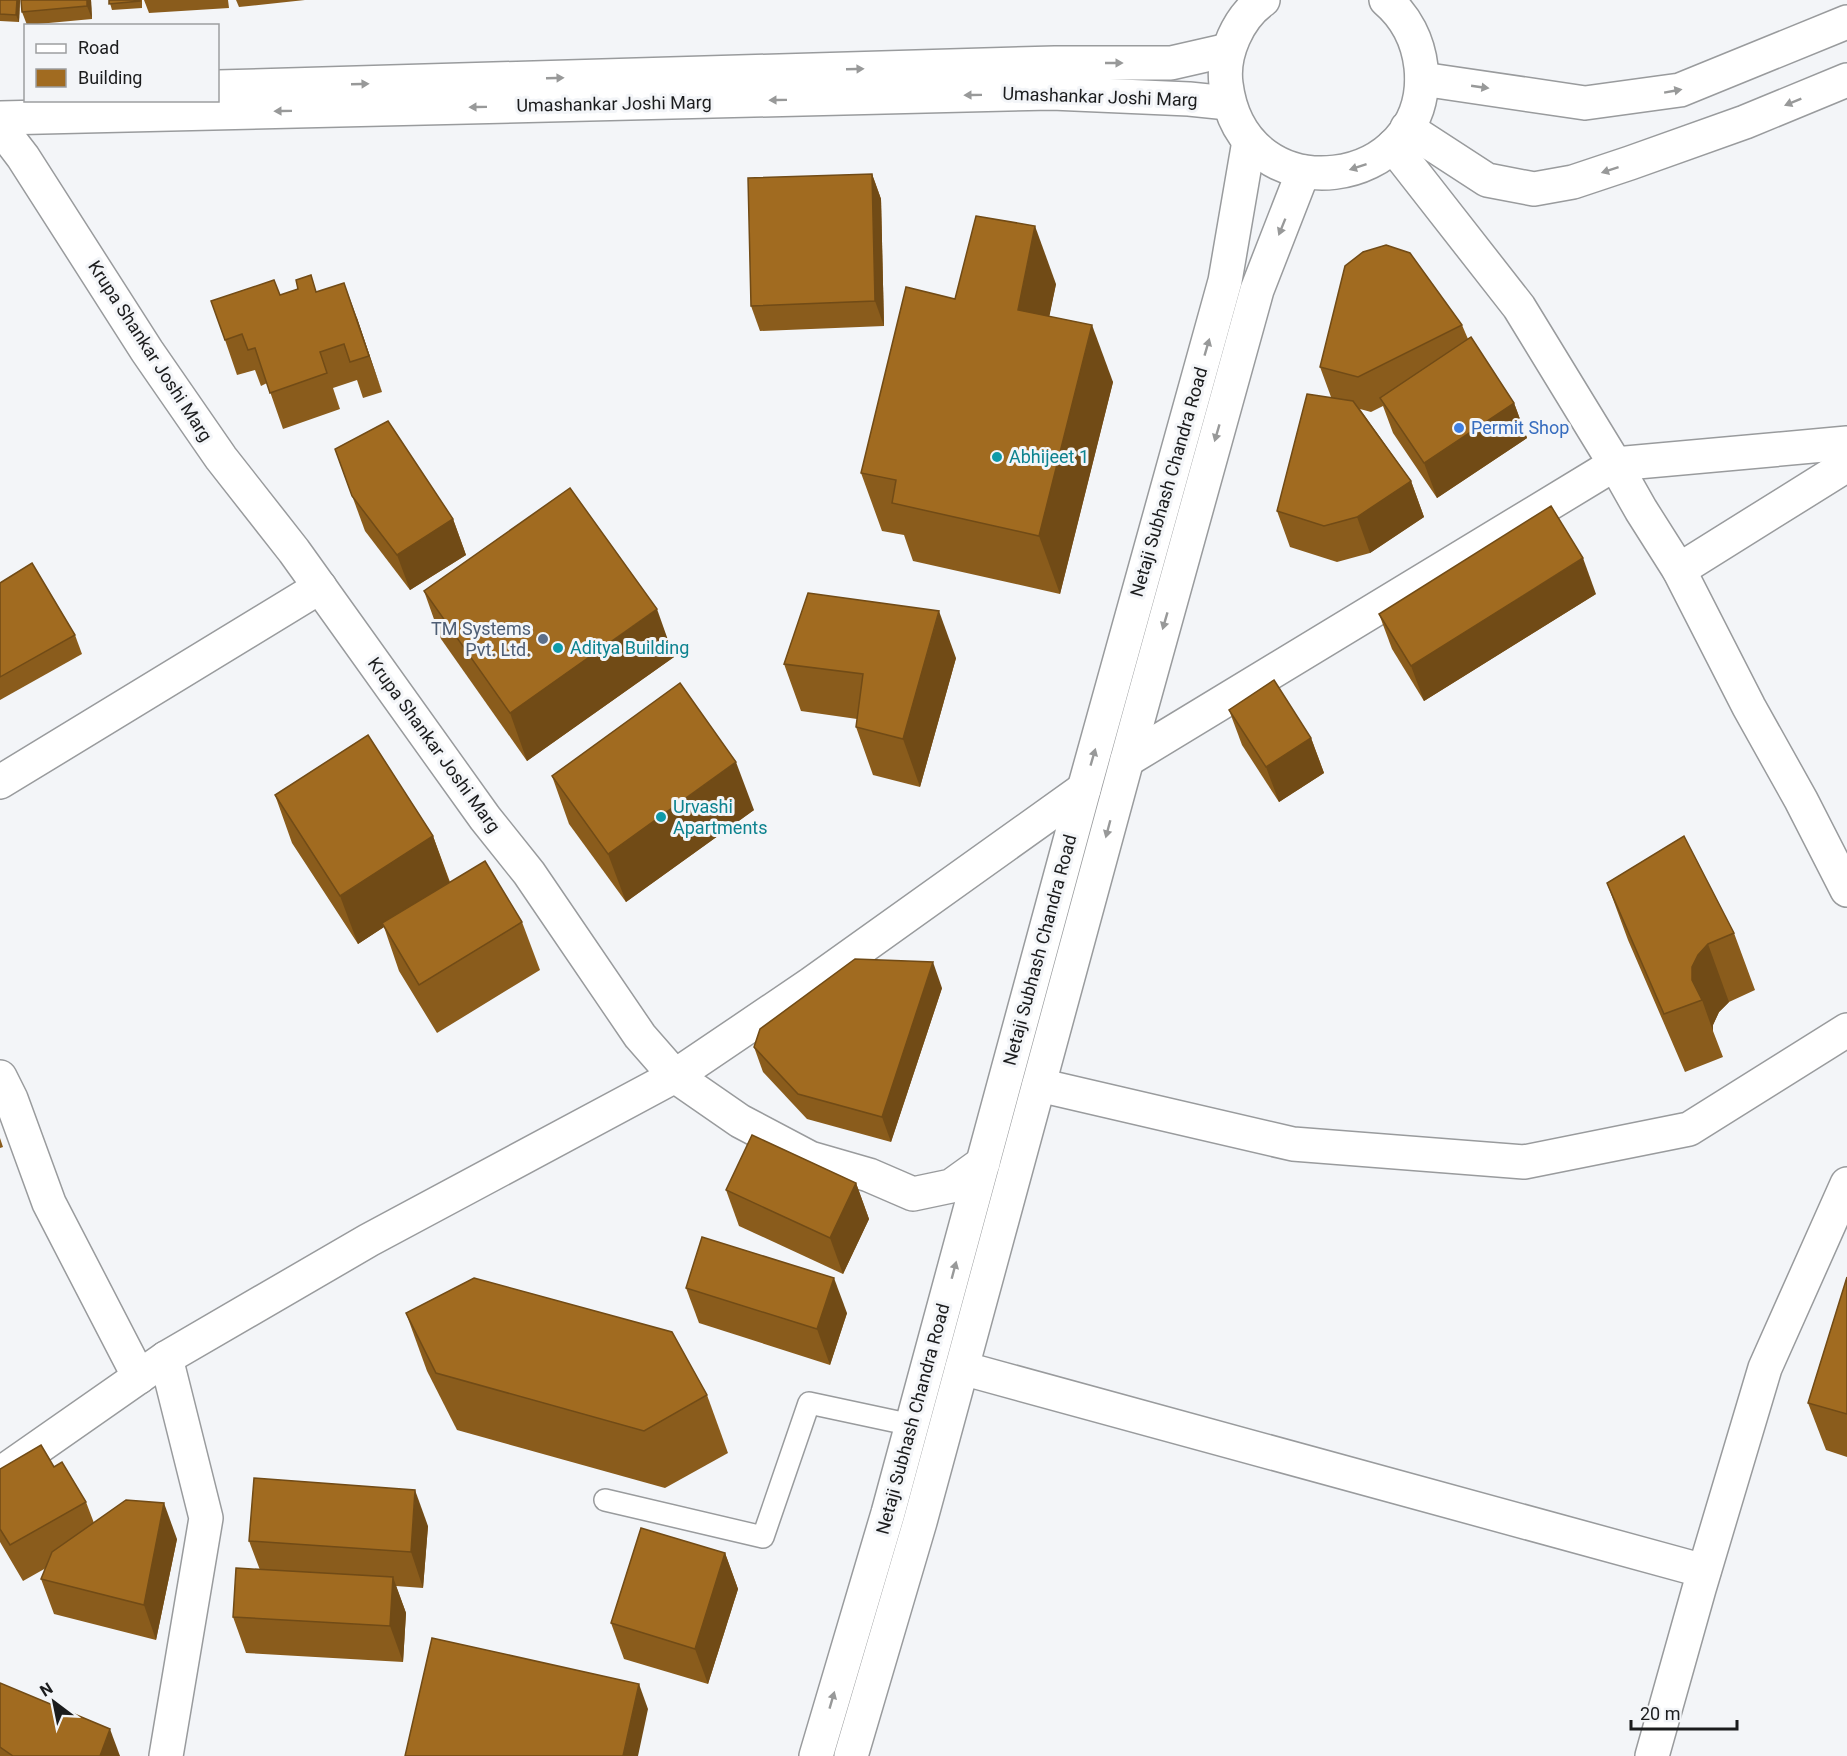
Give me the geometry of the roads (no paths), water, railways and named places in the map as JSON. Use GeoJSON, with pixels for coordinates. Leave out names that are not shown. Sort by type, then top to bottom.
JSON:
{"type":"FeatureCollection","features":[{"type":"Feature","properties":{"kind":"street"},"geometry":{"type":"LineString","coordinates":[[1260,1],[1240,24],[1228,50],[1225,77],[1228,103],[1249,141],[1273,161],[1303,172],[1335,174],[1366,165],[1400,137],[1417,108],[1422,79],[1419,50],[1407,24],[1386,0]]}},
{"type":"Feature","properties":{"kind":"street"},"geometry":{"type":"LineString","coordinates":[[1422,79],[1586,103],[1680,90],[1847,22]]}},
{"type":"Feature","properties":{"kind":"street","name":"Umashankar Joshi Marg"},"geometry":{"type":"LineString","coordinates":[[219,87],[1055,63],[1171,63],[1228,50]]}},
{"type":"Feature","properties":{"kind":"street"},"geometry":{"type":"LineString","coordinates":[[1400,137],[1487,180],[1534,189],[1573,182],[1630,163],[1745,122],[1847,80]]}},
{"type":"Feature","properties":{"kind":"street","name":"Umashankar Joshi Marg"},"geometry":{"type":"LineString","coordinates":[[0,118],[1052,93],[1228,103]]}},
{"type":"Feature","properties":{"kind":"street"},"geometry":{"type":"LineString","coordinates":[[0,102],[24,99]]}},
{"type":"Feature","properties":{"kind":"street","name":"Krupa Shankar Joshi Marg"},"geometry":{"type":"LineString","coordinates":[[0,127],[23,157],[147,351],[220,458],[320,587],[485,818],[530,873],[640,1036],[675,1076],[740,1120],[810,1158],[869,1175],[913,1194],[951,1186],[983,1163]]}},
{"type":"Feature","properties":{"kind":"street"},"geometry":{"type":"LineString","coordinates":[[1400,137],[1519,307],[1679,570],[1847,890]]}},
{"type":"Feature","properties":{"kind":"street","name":"Netaji Subhash Chandra Road"},"geometry":{"type":"LineString","coordinates":[[816,1756],[912,1425],[1084,789],[1225,281],[1249,141]]}},
{"type":"Feature","properties":{"kind":"street","name":"Netaji Subhash Chandra Road"},"geometry":{"type":"LineString","coordinates":[[851,1756],[962,1368],[1257,290],[1303,172]]}},
{"type":"Feature","properties":{"kind":"street"},"geometry":{"type":"LineString","coordinates":[[1127,760],[1615,464],[1847,442]]}},
{"type":"Feature","properties":{"kind":"street"},"geometry":{"type":"LineString","coordinates":[[1679,570],[1847,465]]}},
{"type":"Feature","properties":{"kind":"street"},"geometry":{"type":"LineString","coordinates":[[0,782],[320,587]]}},
{"type":"Feature","properties":{"kind":"street"},"geometry":{"type":"LineString","coordinates":[[0,1474],[166,1358],[369,1240],[675,1076],[811,984],[1084,789]]}},
{"type":"Feature","properties":{"kind":"street"},"geometry":{"type":"LineString","coordinates":[[1039,1085],[1293,1144],[1524,1162],[1689,1129],[1847,1030]]}},
{"type":"Feature","properties":{"kind":"street"},"geometry":{"type":"LineString","coordinates":[[0,1077],[11,1099],[49,1203],[139,1377]]}},
{"type":"Feature","properties":{"kind":"street"},"geometry":{"type":"LineString","coordinates":[[1652,1756],[1704,1570],[1765,1368],[1847,1184]]}},
{"type":"Feature","properties":{"kind":"street"},"geometry":{"type":"LineString","coordinates":[[166,1358],[206,1518],[166,1756]]}},
{"type":"Feature","properties":{"kind":"street"},"geometry":{"type":"LineString","coordinates":[[962,1368],[1704,1570]]}},
{"type":"Feature","properties":{"kind":"lane"},"geometry":{"type":"LineString","coordinates":[[605,1500],[763,1537],[809,1403],[912,1425]]}},
{"type":"Feature","properties":{"kind":"place","name":"Permit Shop"},"geometry":{"type":"Point","coordinates":[1459,428]}},
{"type":"Feature","properties":{"kind":"place","name":"Abhijeet 1"},"geometry":{"type":"Point","coordinates":[997,457]}},
{"type":"Feature","properties":{"kind":"place","name":"TM Systems Pvt. Ltd."},"geometry":{"type":"Point","coordinates":[543,639]}},
{"type":"Feature","properties":{"kind":"place","name":"Aditya Building"},"geometry":{"type":"Point","coordinates":[558,648]}},
{"type":"Feature","properties":{"kind":"place","name":"Urvashi Apartments"},"geometry":{"type":"Point","coordinates":[661,817]}}]}
